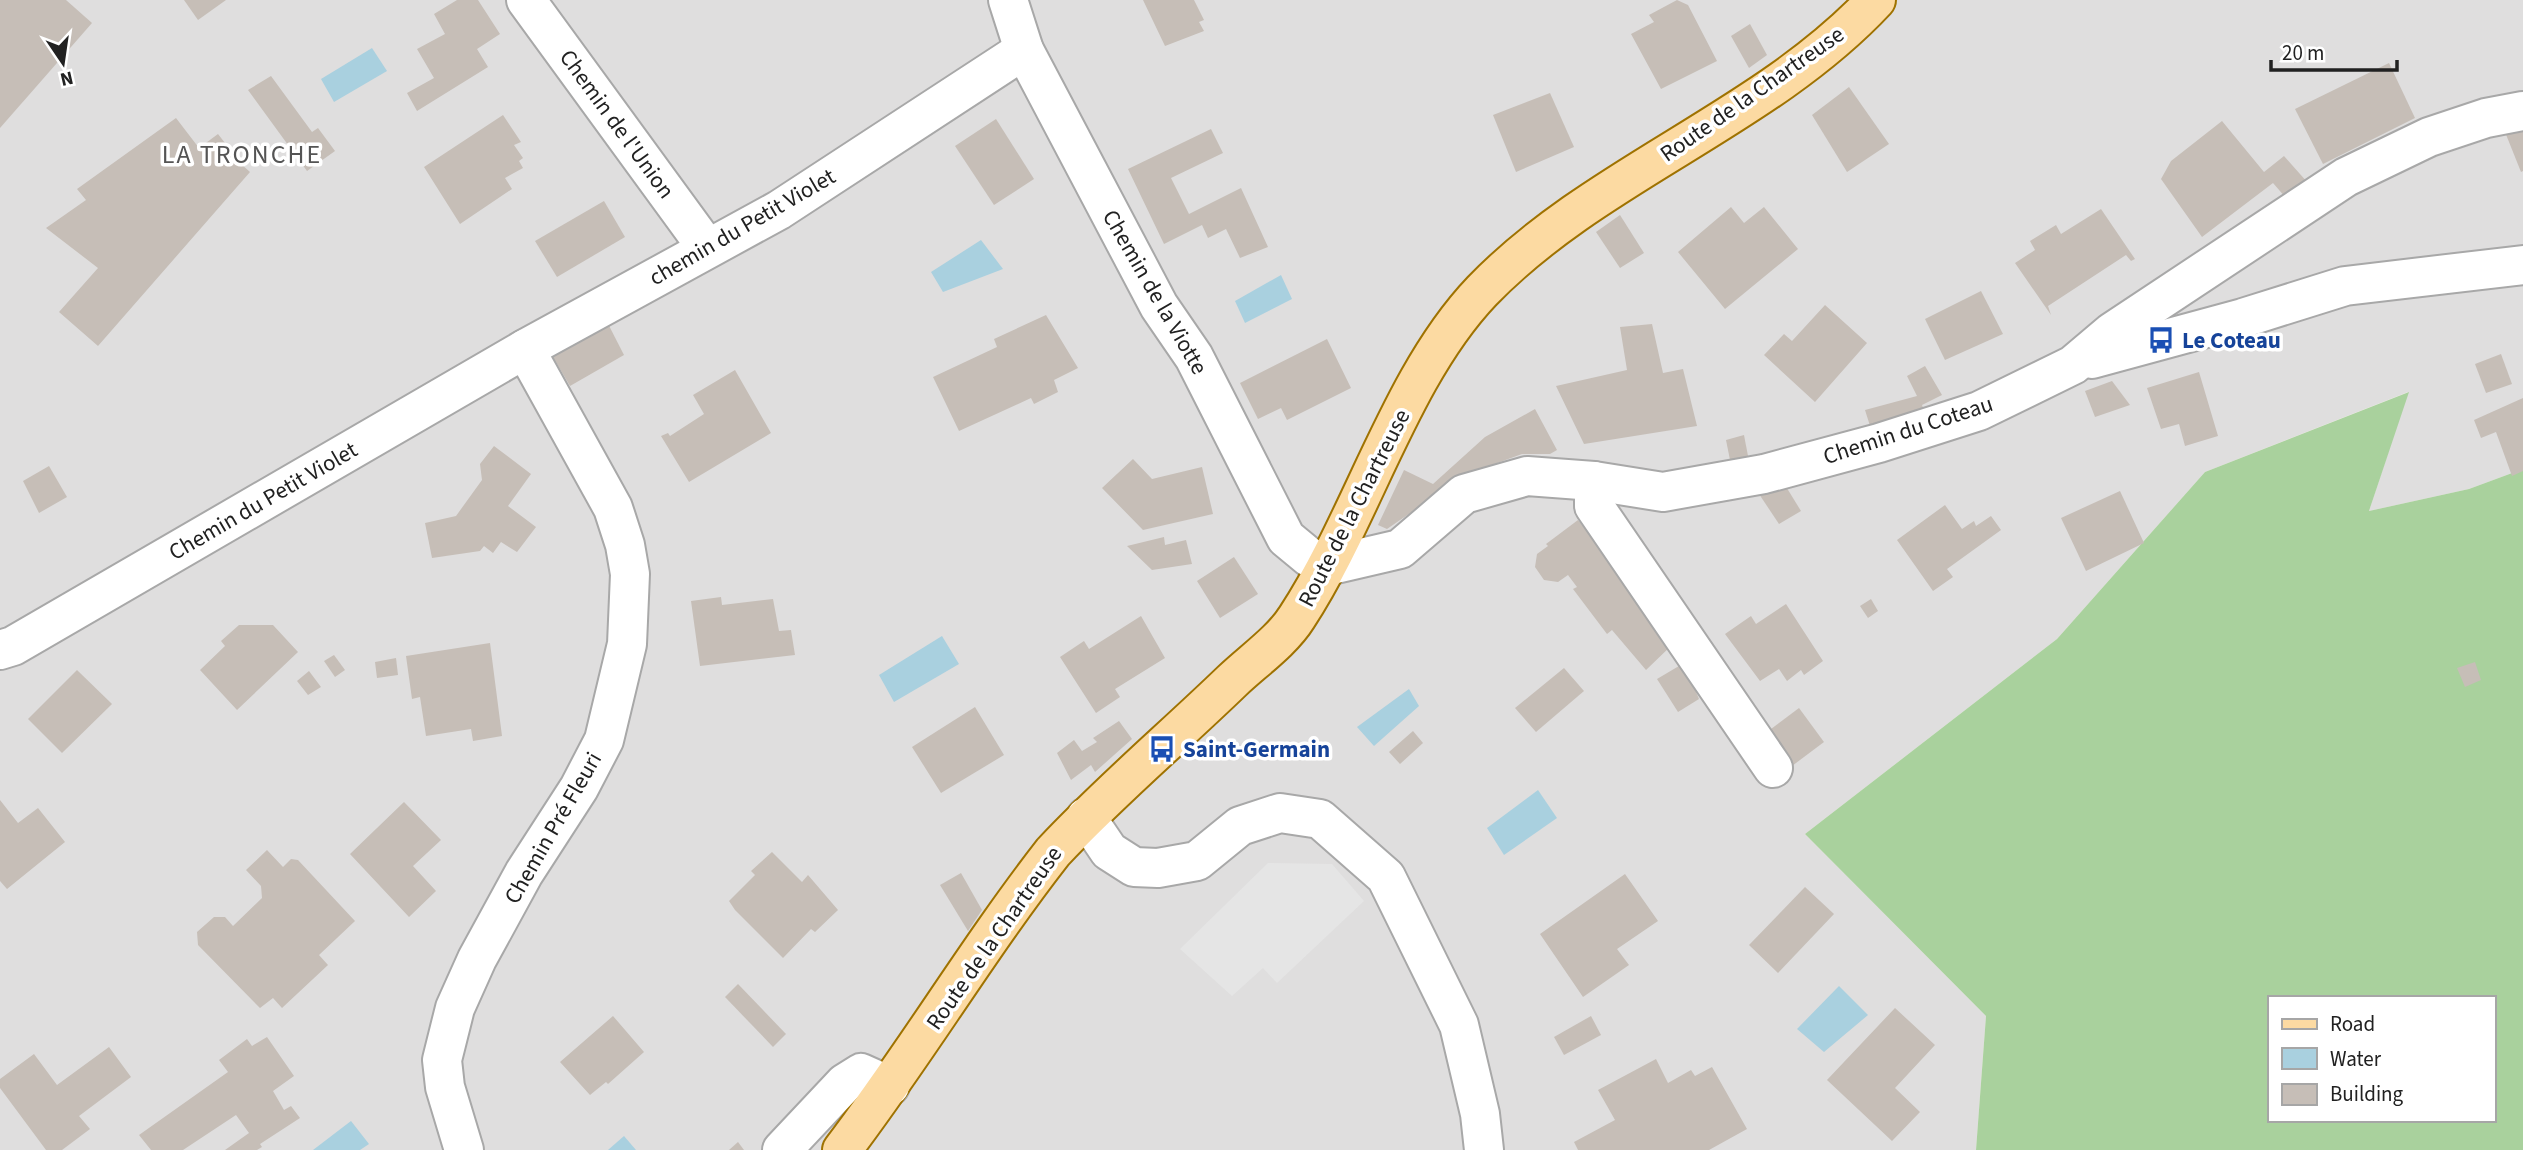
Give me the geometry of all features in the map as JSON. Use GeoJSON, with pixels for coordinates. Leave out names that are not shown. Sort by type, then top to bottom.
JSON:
{"type":"FeatureCollection","features":[{"type":"Feature","properties":{"kind":"main road","name":"Route de la Chartreuse"},"geometry":{"type":"LineString","coordinates":[[842,1150],[890,1086],[1022,891],[1086,817],[1295,620],[1326,566],[1422,374],[1479,294],[1535,242],[1824,50],[1876,0]]}},
{"type":"Feature","properties":{"kind":"street","name":"Chemin de l'Union"},"geometry":{"type":"LineString","coordinates":[[526,0],[707,248]]}},
{"type":"Feature","properties":{"kind":"street","name":"Chemin de la Viotte"},"geometry":{"type":"LineString","coordinates":[[1008,0],[1024,50],[1159,306],[1194,357],[1286,538],[1309,557],[1326,566]]}},
{"type":"Feature","properties":{"kind":"street","name":"chemin du Petit Violet"},"geometry":{"type":"LineString","coordinates":[[525,349],[779,210],[1024,50]]}},
{"type":"Feature","properties":{"kind":"street","name":"Chemin du Coteau"},"geometry":{"type":"LineString","coordinates":[[1326,566],[1400,549],[1464,494],[1527,475],[1594,481],[1663,492],[1764,474],[1879,443],[1979,411],[2073,365],[2112,332],[2346,177],[2429,137],[2486,118],[2523,111]]}},
{"type":"Feature","properties":{"kind":"street"},"geometry":{"type":"LineString","coordinates":[[2073,365],[2243,318],[2345,286],[2523,265]]}},
{"type":"Feature","properties":{"kind":"street","name":"Chemin du Petit Violet"},"geometry":{"type":"LineString","coordinates":[[0,650],[13,646],[525,349]]}},
{"type":"Feature","properties":{"kind":"street","name":"Chemin Pré Fleuri"},"geometry":{"type":"LineString","coordinates":[[464,1150],[445,1087],[442,1060],[455,1008],[519,884],[579,789],[604,740],[621,682],[627,644],[630,574],[625,545],[613,508],[525,349]]}},
{"type":"Feature","properties":{"kind":"street"},"geometry":{"type":"LineString","coordinates":[[1594,481],[1594,506],[1773,768]]}},
{"type":"Feature","properties":{"kind":"street"},"geometry":{"type":"LineString","coordinates":[[1086,817],[1110,850],[1134,867],[1158,868],[1197,861],[1240,826],[1280,813],[1320,819],[1386,877],[1459,1025],[1480,1114],[1484,1150]]}},
{"type":"Feature","properties":{"kind":"street"},"geometry":{"type":"LineString","coordinates":[[782,1150],[845,1083],[861,1073],[890,1086]]}},
{"type":"Feature","properties":{"kind":"shaded area"},"geometry":{"type":"Polygon","coordinates":[[[0,0],[2523,0],[2523,469],[2469,489],[2369,511],[2408,392],[2205,472],[2057,639],[1805,834],[1986,1016],[1976,1150],[0,1150],[0,0]]]}},
{"type":"Feature","properties":{"kind":"shaded area"},"geometry":{"type":"Polygon","coordinates":[[[1268,863],[1332,864],[1364,901],[1277,983],[1263,968],[1232,996],[1180,949],[1268,863]]]}},
{"type":"Feature","properties":{"kind":"green space"},"geometry":{"type":"Polygon","coordinates":[[[2409,392],[2369,511],[2469,489],[2523,469],[2523,1150],[1976,1150],[1986,1016],[1805,834],[2057,639],[2205,472],[2409,392]]]}},
{"type":"Feature","properties":{"kind":"water"},"geometry":{"type":"Polygon","coordinates":[[[372,48],[387,71],[334,102],[321,79],[372,48]]]}},
{"type":"Feature","properties":{"kind":"water"},"geometry":{"type":"Polygon","coordinates":[[[981,240],[1003,269],[943,292],[931,272],[981,240]]]}},
{"type":"Feature","properties":{"kind":"water"},"geometry":{"type":"Polygon","coordinates":[[[1281,275],[1292,299],[1245,323],[1235,301],[1281,275]]]}},
{"type":"Feature","properties":{"kind":"water"},"geometry":{"type":"Polygon","coordinates":[[[942,636],[959,664],[894,702],[879,675],[942,636]]]}},
{"type":"Feature","properties":{"kind":"water"},"geometry":{"type":"Polygon","coordinates":[[[1409,689],[1419,706],[1374,746],[1357,727],[1409,689]]]}},
{"type":"Feature","properties":{"kind":"water"},"geometry":{"type":"Polygon","coordinates":[[[1538,790],[1557,818],[1504,855],[1487,828],[1538,790]]]}},
{"type":"Feature","properties":{"kind":"water"},"geometry":{"type":"Polygon","coordinates":[[[1839,986],[1868,1015],[1824,1052],[1797,1029],[1839,986]]]}},
{"type":"Feature","properties":{"kind":"water"},"geometry":{"type":"Polygon","coordinates":[[[351,1121],[369,1144],[360,1150],[313,1150],[351,1121]]]}},
{"type":"Feature","properties":{"kind":"water"},"geometry":{"type":"Polygon","coordinates":[[[624,1136],[636,1150],[608,1150],[624,1136]]]}},
{"type":"Feature","properties":{"kind":"building"},"geometry":{"type":"Polygon","coordinates":[[[0,0],[66,0],[92,23],[0,128],[0,0]]]}},
{"type":"Feature","properties":{"kind":"building"},"geometry":{"type":"Polygon","coordinates":[[[184,0],[226,0],[198,20],[184,0]]]}},
{"type":"Feature","properties":{"kind":"building"},"geometry":{"type":"Polygon","coordinates":[[[457,0],[478,0],[500,34],[477,49],[488,67],[417,111],[407,93],[434,78],[417,49],[445,34],[434,14],[457,0]]]}},
{"type":"Feature","properties":{"kind":"building"},"geometry":{"type":"Polygon","coordinates":[[[1143,0],[1194,0],[1204,20],[1199,22],[1204,31],[1165,46],[1143,0]]]}},
{"type":"Feature","properties":{"kind":"building"},"geometry":{"type":"Polygon","coordinates":[[[1677,0],[1688,5],[1717,61],[1661,89],[1631,34],[1654,22],[1649,15],[1677,0]]]}},
{"type":"Feature","properties":{"kind":"building"},"geometry":{"type":"Polygon","coordinates":[[[1750,24],[1767,55],[1749,68],[1731,36],[1750,24]]]}},
{"type":"Feature","properties":{"kind":"building"},"geometry":{"type":"Polygon","coordinates":[[[2389,63],[2415,118],[2323,164],[2295,109],[2389,63]]]}},
{"type":"Feature","properties":{"kind":"building"},"geometry":{"type":"Polygon","coordinates":[[[271,76],[312,132],[318,128],[335,151],[307,171],[248,90],[271,76]]]}},
{"type":"Feature","properties":{"kind":"building"},"geometry":{"type":"Polygon","coordinates":[[[1849,87],[1889,144],[1847,172],[1812,115],[1849,87]]]}},
{"type":"Feature","properties":{"kind":"building"},"geometry":{"type":"Polygon","coordinates":[[[1550,93],[1574,147],[1516,172],[1493,115],[1550,93]]]}},
{"type":"Feature","properties":{"kind":"building"},"geometry":{"type":"Polygon","coordinates":[[[503,115],[521,142],[514,145],[523,158],[519,161],[523,168],[505,178],[512,189],[460,224],[424,167],[503,115]]]}},
{"type":"Feature","properties":{"kind":"building"},"geometry":{"type":"Polygon","coordinates":[[[176,118],[199,148],[218,134],[225,143],[222,147],[250,172],[98,346],[59,312],[98,268],[46,228],[86,200],[77,189],[176,118]]]}},
{"type":"Feature","properties":{"kind":"building"},"geometry":{"type":"Polygon","coordinates":[[[996,119],[1034,179],[994,205],[955,146],[996,119]]]}},
{"type":"Feature","properties":{"kind":"building"},"geometry":{"type":"Polygon","coordinates":[[[2222,121],[2264,172],[2284,156],[2308,183],[2286,198],[2273,183],[2202,237],[2161,179],[2171,161],[2222,121]]]}},
{"type":"Feature","properties":{"kind":"building"},"geometry":{"type":"Polygon","coordinates":[[[2523,124],[2523,171],[2521,172],[2503,127],[2523,124]]]}},
{"type":"Feature","properties":{"kind":"building"},"geometry":{"type":"Polygon","coordinates":[[[1211,129],[1223,153],[1171,178],[1189,214],[1241,188],[1268,247],[1240,258],[1226,229],[1208,238],[1202,225],[1164,244],[1128,169],[1211,129]]]}},
{"type":"Feature","properties":{"kind":"building"},"geometry":{"type":"Polygon","coordinates":[[[604,201],[625,237],[557,277],[535,241],[604,201]]]}},
{"type":"Feature","properties":{"kind":"building"},"geometry":{"type":"Polygon","coordinates":[[[1731,207],[1744,223],[1764,207],[1798,249],[1725,309],[1678,252],[1731,207]]]}},
{"type":"Feature","properties":{"kind":"building"},"geometry":{"type":"Polygon","coordinates":[[[2101,209],[2135,259],[2131,261],[2126,255],[2048,306],[2051,315],[2015,263],[2035,250],[2030,241],[2056,225],[2061,234],[2101,209]]]}},
{"type":"Feature","properties":{"kind":"building"},"geometry":{"type":"Polygon","coordinates":[[[1620,215],[1644,253],[1620,268],[1596,232],[1620,215]]]}},
{"type":"Feature","properties":{"kind":"building"},"geometry":{"type":"Polygon","coordinates":[[[1981,291],[2003,334],[1945,360],[1925,319],[1981,291]]]}},
{"type":"Feature","properties":{"kind":"building"},"geometry":{"type":"Polygon","coordinates":[[[1825,305],[1867,343],[1815,402],[1764,355],[1784,334],[1792,341],[1825,305]]]}},
{"type":"Feature","properties":{"kind":"building"},"geometry":{"type":"Polygon","coordinates":[[[603,314],[624,355],[570,386],[546,345],[603,314]]]}},
{"type":"Feature","properties":{"kind":"building"},"geometry":{"type":"Polygon","coordinates":[[[1046,315],[1078,368],[1054,380],[1058,392],[1034,404],[1031,398],[959,431],[933,377],[997,347],[994,339],[1046,315]]]}},
{"type":"Feature","properties":{"kind":"building"},"geometry":{"type":"Polygon","coordinates":[[[1652,324],[1663,373],[1683,369],[1697,426],[1584,444],[1556,386],[1627,370],[1620,327],[1652,324]]]}},
{"type":"Feature","properties":{"kind":"building"},"geometry":{"type":"Polygon","coordinates":[[[1327,339],[1351,388],[1287,420],[1281,408],[1258,419],[1240,383],[1327,339]]]}},
{"type":"Feature","properties":{"kind":"building"},"geometry":{"type":"Polygon","coordinates":[[[2501,354],[2512,384],[2486,393],[2475,364],[2501,354]]]}},
{"type":"Feature","properties":{"kind":"building"},"geometry":{"type":"Polygon","coordinates":[[[1925,366],[1942,395],[1922,405],[1925,413],[1871,429],[1865,410],[1917,396],[1907,376],[1925,366]]]}},
{"type":"Feature","properties":{"kind":"building"},"geometry":{"type":"Polygon","coordinates":[[[735,370],[771,433],[689,482],[661,436],[668,433],[670,436],[704,414],[693,395],[735,370]]]}},
{"type":"Feature","properties":{"kind":"building"},"geometry":{"type":"Polygon","coordinates":[[[2199,372],[2218,436],[2185,446],[2179,424],[2161,429],[2147,388],[2199,372]]]}},
{"type":"Feature","properties":{"kind":"building"},"geometry":{"type":"Polygon","coordinates":[[[2112,381],[2130,405],[2095,417],[2085,391],[2112,381]]]}},
{"type":"Feature","properties":{"kind":"building"},"geometry":{"type":"Polygon","coordinates":[[[2523,398],[2523,471],[2512,476],[2496,432],[2481,438],[2474,420],[2523,398]]]}},
{"type":"Feature","properties":{"kind":"building"},"geometry":{"type":"Polygon","coordinates":[[[1535,409],[1557,450],[1550,454],[1522,454],[1467,474],[1387,529],[1378,525],[1404,470],[1433,484],[1485,437],[1535,409]]]}},
{"type":"Feature","properties":{"kind":"building"},"geometry":{"type":"Polygon","coordinates":[[[1744,435],[1748,456],[1730,460],[1726,440],[1744,435]]]}},
{"type":"Feature","properties":{"kind":"building"},"geometry":{"type":"Polygon","coordinates":[[[494,446],[531,474],[508,506],[536,527],[517,552],[501,542],[493,553],[484,546],[480,551],[432,558],[425,523],[456,516],[482,480],[480,464],[494,446]]]}},
{"type":"Feature","properties":{"kind":"building"},"geometry":{"type":"Polygon","coordinates":[[[1133,459],[1152,479],[1202,467],[1213,514],[1143,530],[1102,488],[1133,459]]]}},
{"type":"Feature","properties":{"kind":"building"},"geometry":{"type":"Polygon","coordinates":[[[49,466],[67,497],[39,513],[23,481],[49,466]]]}},
{"type":"Feature","properties":{"kind":"building"},"geometry":{"type":"Polygon","coordinates":[[[1785,485],[1801,511],[1779,524],[1757,491],[1785,485]]]}},
{"type":"Feature","properties":{"kind":"building"},"geometry":{"type":"Polygon","coordinates":[[[2120,491],[2144,543],[2086,571],[2061,518],[2120,491]]]}},
{"type":"Feature","properties":{"kind":"building"},"geometry":{"type":"Polygon","coordinates":[[[1945,505],[1962,529],[1974,521],[1976,526],[1991,516],[2001,530],[1947,569],[1953,577],[1933,591],[1897,540],[1945,505]]]}},
{"type":"Feature","properties":{"kind":"building"},"geometry":{"type":"Polygon","coordinates":[[[1578,520],[1614,562],[1673,644],[1646,670],[1612,630],[1607,634],[1573,589],[1577,587],[1568,575],[1558,582],[1544,580],[1535,567],[1537,554],[1548,546],[1546,544],[1578,520]]]}},
{"type":"Feature","properties":{"kind":"building"},"geometry":{"type":"Polygon","coordinates":[[[1164,537],[1165,545],[1186,540],[1192,564],[1152,570],[1127,546],[1164,537]]]}},
{"type":"Feature","properties":{"kind":"building"},"geometry":{"type":"Polygon","coordinates":[[[1234,557],[1258,594],[1220,618],[1197,581],[1234,557]]]}},
{"type":"Feature","properties":{"kind":"building"},"geometry":{"type":"Polygon","coordinates":[[[721,597],[722,605],[773,599],[779,631],[791,630],[795,655],[700,666],[691,601],[721,597]]]}},
{"type":"Feature","properties":{"kind":"building"},"geometry":{"type":"Polygon","coordinates":[[[1871,599],[1878,611],[1868,618],[1860,606],[1871,599]]]}},
{"type":"Feature","properties":{"kind":"building"},"geometry":{"type":"Polygon","coordinates":[[[1786,604],[1823,661],[1804,675],[1801,670],[1787,681],[1779,669],[1760,681],[1725,634],[1751,616],[1756,624],[1786,604]]]}},
{"type":"Feature","properties":{"kind":"building"},"geometry":{"type":"Polygon","coordinates":[[[1141,616],[1165,658],[1115,689],[1120,697],[1096,713],[1060,657],[1084,641],[1089,649],[1141,616]]]}},
{"type":"Feature","properties":{"kind":"building"},"geometry":{"type":"Polygon","coordinates":[[[239,625],[273,625],[298,652],[237,710],[200,670],[225,646],[221,641],[239,625]]]}},
{"type":"Feature","properties":{"kind":"building"},"geometry":{"type":"Polygon","coordinates":[[[490,643],[502,736],[473,741],[471,729],[426,736],[420,697],[412,699],[406,656],[490,643]]]}},
{"type":"Feature","properties":{"kind":"building"},"geometry":{"type":"Polygon","coordinates":[[[334,655],[345,670],[335,677],[324,661],[334,655]]]}},
{"type":"Feature","properties":{"kind":"building"},"geometry":{"type":"Polygon","coordinates":[[[396,658],[398,675],[377,678],[375,662],[396,658]]]}},
{"type":"Feature","properties":{"kind":"building"},"geometry":{"type":"Polygon","coordinates":[[[2475,662],[2481,680],[2465,687],[2457,668],[2475,662]]]}},
{"type":"Feature","properties":{"kind":"building"},"geometry":{"type":"Polygon","coordinates":[[[1684,663],[1699,699],[1678,712],[1657,679],[1684,663]]]}},
{"type":"Feature","properties":{"kind":"building"},"geometry":{"type":"Polygon","coordinates":[[[1564,668],[1584,691],[1536,732],[1515,708],[1564,668]]]}},
{"type":"Feature","properties":{"kind":"building"},"geometry":{"type":"Polygon","coordinates":[[[77,670],[112,704],[62,753],[28,719],[77,670]]]}},
{"type":"Feature","properties":{"kind":"building"},"geometry":{"type":"Polygon","coordinates":[[[309,671],[321,687],[308,695],[297,681],[309,671]]]}},
{"type":"Feature","properties":{"kind":"building"},"geometry":{"type":"Polygon","coordinates":[[[975,707],[1004,755],[941,793],[912,747],[975,707]]]}},
{"type":"Feature","properties":{"kind":"building"},"geometry":{"type":"Polygon","coordinates":[[[1799,708],[1824,742],[1792,766],[1767,732],[1799,708]]]}},
{"type":"Feature","properties":{"kind":"building"},"geometry":{"type":"Polygon","coordinates":[[[1119,721],[1132,739],[1095,772],[1091,765],[1071,780],[1057,753],[1074,740],[1082,751],[1097,742],[1093,738],[1119,721]]]}},
{"type":"Feature","properties":{"kind":"building"},"geometry":{"type":"Polygon","coordinates":[[[1413,731],[1423,743],[1400,764],[1389,752],[1413,731]]]}},
{"type":"Feature","properties":{"kind":"building"},"geometry":{"type":"Polygon","coordinates":[[[0,800],[18,823],[38,808],[65,842],[7,889],[0,881],[0,800]]]}},
{"type":"Feature","properties":{"kind":"building"},"geometry":{"type":"Polygon","coordinates":[[[404,802],[441,840],[413,866],[436,891],[409,917],[350,854],[404,802]]]}},
{"type":"Feature","properties":{"kind":"building"},"geometry":{"type":"Polygon","coordinates":[[[267,850],[283,867],[291,859],[298,860],[355,921],[319,955],[328,965],[282,1008],[273,998],[260,1008],[198,945],[197,932],[214,917],[225,917],[233,926],[262,898],[261,886],[246,870],[267,850]]]}},
{"type":"Feature","properties":{"kind":"building"},"geometry":{"type":"Polygon","coordinates":[[[772,852],[802,882],[808,875],[838,910],[815,932],[811,929],[783,958],[729,901],[755,875],[751,871],[772,852]]]}},
{"type":"Feature","properties":{"kind":"building"},"geometry":{"type":"Polygon","coordinates":[[[961,873],[982,910],[968,931],[940,885],[961,873]]]}},
{"type":"Feature","properties":{"kind":"building"},"geometry":{"type":"Polygon","coordinates":[[[1625,874],[1658,921],[1617,949],[1629,965],[1583,997],[1540,934],[1625,874]]]}},
{"type":"Feature","properties":{"kind":"building"},"geometry":{"type":"Polygon","coordinates":[[[1805,887],[1834,914],[1778,973],[1749,945],[1805,887]]]}},
{"type":"Feature","properties":{"kind":"building"},"geometry":{"type":"Polygon","coordinates":[[[738,984],[786,1034],[773,1047],[725,997],[738,984]]]}},
{"type":"Feature","properties":{"kind":"building"},"geometry":{"type":"Polygon","coordinates":[[[1895,1008],[1935,1045],[1895,1088],[1920,1112],[1892,1141],[1827,1080],[1895,1008]]]}},
{"type":"Feature","properties":{"kind":"building"},"geometry":{"type":"Polygon","coordinates":[[[613,1016],[644,1052],[608,1084],[606,1082],[590,1095],[560,1062],[613,1016]]]}},
{"type":"Feature","properties":{"kind":"building"},"geometry":{"type":"Polygon","coordinates":[[[1591,1016],[1601,1035],[1564,1055],[1554,1037],[1591,1016]]]}},
{"type":"Feature","properties":{"kind":"building"},"geometry":{"type":"Polygon","coordinates":[[[267,1037],[294,1076],[273,1091],[284,1110],[291,1106],[300,1118],[260,1144],[262,1147],[257,1150],[225,1150],[249,1133],[236,1115],[183,1150],[151,1150],[139,1135],[228,1072],[219,1060],[247,1039],[252,1046],[267,1037]]]}},
{"type":"Feature","properties":{"kind":"building"},"geometry":{"type":"Polygon","coordinates":[[[109,1047],[131,1077],[79,1116],[90,1129],[62,1150],[46,1150],[0,1088],[0,1079],[34,1054],[57,1085],[109,1047]]]}},
{"type":"Feature","properties":{"kind":"building"},"geometry":{"type":"Polygon","coordinates":[[[1656,1059],[1668,1083],[1691,1070],[1695,1076],[1712,1067],[1747,1129],[1709,1150],[1578,1150],[1574,1142],[1615,1120],[1598,1090],[1656,1059]]]}},
{"type":"Feature","properties":{"kind":"building"},"geometry":{"type":"Polygon","coordinates":[[[738,1142],[744,1150],[729,1150],[738,1142]]]}},
{"type":"Feature","properties":{"kind":"place","name":"Le Coteau"},"geometry":{"type":"Point","coordinates":[2161,340]}},
{"type":"Feature","properties":{"kind":"place","name":"Saint-Germain"},"geometry":{"type":"Point","coordinates":[1162,749]}},
{"type":"Feature","properties":{"kind":"district","name":"LA TRONCHE"},"geometry":{"type":"Point","coordinates":[242,154]}}]}
